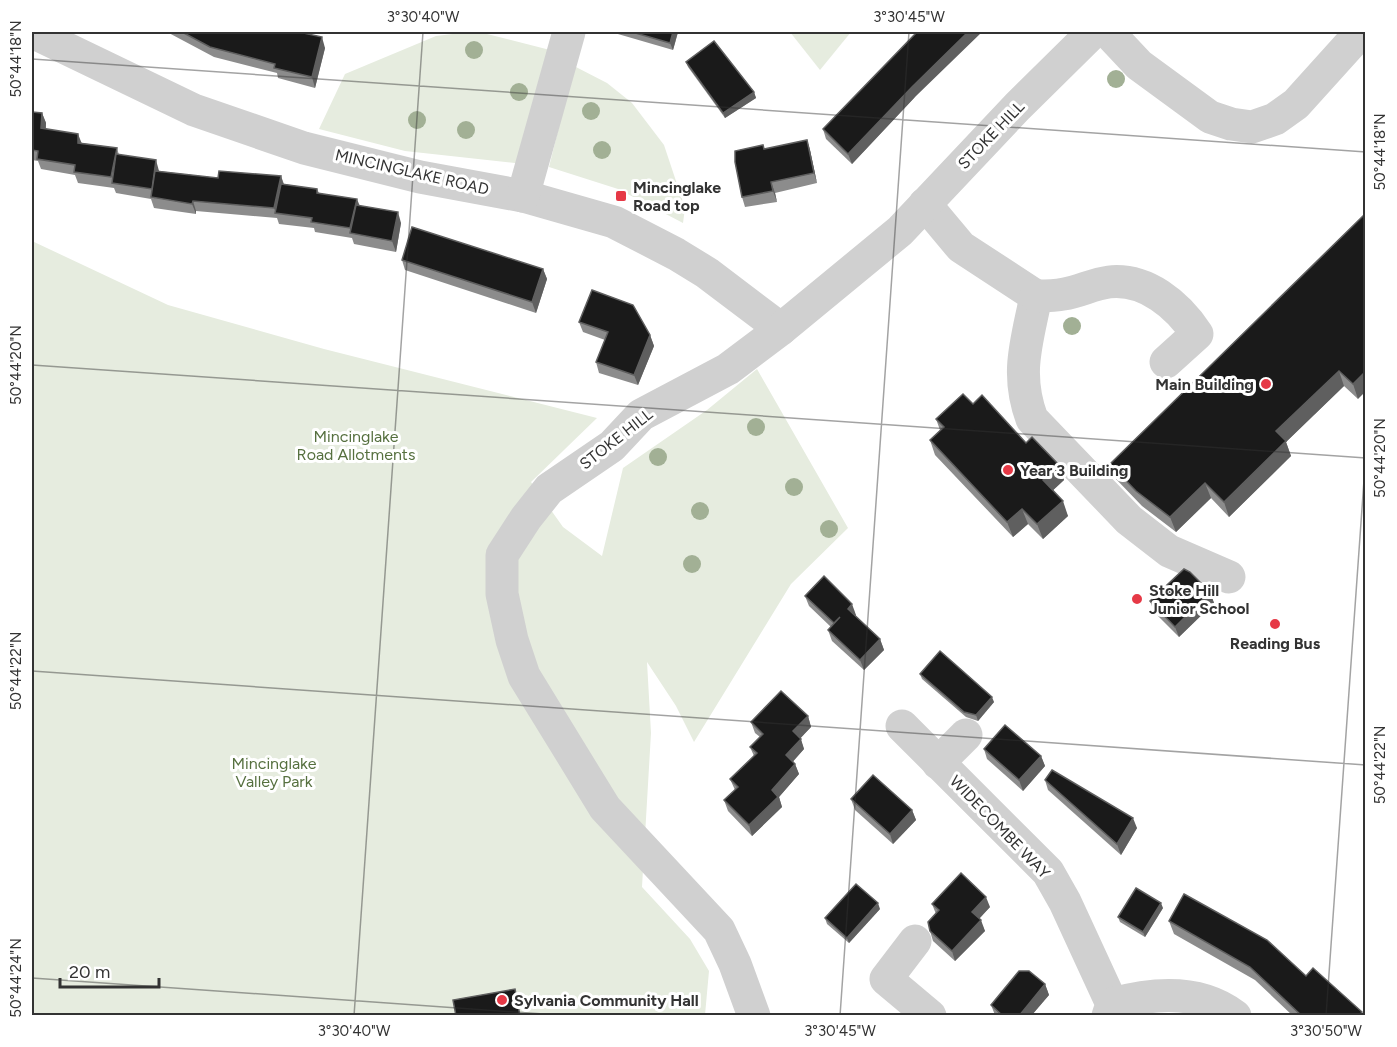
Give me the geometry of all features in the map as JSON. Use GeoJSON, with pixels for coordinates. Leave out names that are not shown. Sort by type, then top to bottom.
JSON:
{"type":"FeatureCollection","features":[{"type":"Feature","properties":{"kind":"street","name":"MINCINGLAKE ROAD"},"geometry":{"type":"LineString","coordinates":[[32,32],[152,92],[194,110],[304,148],[420,177],[523,196],[614,222],[707,273],[781,329]]}},
{"type":"Feature","properties":{"kind":"street"},"geometry":{"type":"LineString","coordinates":[[523,196],[569,32]]}},
{"type":"Feature","properties":{"kind":"street","name":"STOKE HILL"},"geometry":{"type":"LineString","coordinates":[[754,1016],[735,964],[719,930],[605,808],[524,676],[512,640],[502,594],[502,555],[526,518],[549,489],[612,446],[641,415],[728,369],[781,329],[900,231],[1017,107],[1093,32]]}},
{"type":"Feature","properties":{"kind":"street"},"geometry":{"type":"LineString","coordinates":[[1108,32],[1139,65],[1210,117],[1231,124],[1252,127],[1275,119],[1296,104],[1361,32]]}},
{"type":"Feature","properties":{"kind":"street"},"geometry":{"type":"LineString","coordinates":[[925,204],[961,247],[1036,296],[1066,294],[1088,286],[1112,282],[1142,286],[1166,300],[1186,316],[1197,334],[1166,362]]}},
{"type":"Feature","properties":{"kind":"street"},"geometry":{"type":"LineString","coordinates":[[1036,296],[1024,351],[1023,370],[1024,399],[1032,419],[1129,520],[1169,550],[1229,577]]}},
{"type":"Feature","properties":{"kind":"street","name":"WIDECOMBE WAY"},"geometry":{"type":"LineString","coordinates":[[902,726],[1048,872],[1065,902],[1110,1010],[1134,998],[1176,995],[1203,1000],[1235,1016]]}},
{"type":"Feature","properties":{"kind":"street"},"geometry":{"type":"LineString","coordinates":[[938,763],[966,735]]}},
{"type":"Feature","properties":{"kind":"street"},"geometry":{"type":"LineString","coordinates":[[915,941],[886,979],[930,1016]]}},
{"type":"Feature","properties":{"kind":"green space"},"geometry":{"type":"Polygon","coordinates":[[[479,32],[550,50],[524,164],[405,151],[319,129],[345,74],[436,36],[479,32]]]}},
{"type":"Feature","properties":{"kind":"green space"},"geometry":{"type":"Polygon","coordinates":[[[790,32],[851,32],[820,70],[790,32]]]}},
{"type":"Feature","properties":{"kind":"green space"},"geometry":{"type":"Polygon","coordinates":[[[574,66],[607,83],[632,103],[664,145],[685,208],[683,223],[618,189],[549,167],[574,66]]]}},
{"type":"Feature","properties":{"kind":"green space","name":"Mincinglake Valley Park"},"geometry":{"type":"Polygon","coordinates":[[[32,241],[168,305],[324,349],[597,418],[531,482],[563,527],[602,556],[623,468],[707,410],[757,369],[848,528],[791,584],[694,742],[676,706],[647,662],[651,733],[642,887],[690,939],[709,971],[705,1015],[32,1016],[32,241]]]}},
{"type":"Feature","properties":{"kind":"building"},"geometry":{"type":"Polygon","coordinates":[[[182,32],[299,32],[322,37],[312,77],[274,68],[275,64],[210,47],[182,32]]]}},
{"type":"Feature","properties":{"kind":"building"},"geometry":{"type":"Polygon","coordinates":[[[632,32],[673,32],[670,43],[632,32]]]}},
{"type":"Feature","properties":{"kind":"building"},"geometry":{"type":"Polygon","coordinates":[[[917,32],[968,32],[848,154],[823,129],[917,32]]]}},
{"type":"Feature","properties":{"kind":"building"},"geometry":{"type":"Polygon","coordinates":[[[714,41],[754,92],[723,113],[686,62],[714,41]]]}},
{"type":"Feature","properties":{"kind":"building"},"geometry":{"type":"Polygon","coordinates":[[[32,112],[42,113],[41,128],[78,134],[78,143],[117,148],[111,177],[74,172],[75,165],[37,159],[38,151],[32,150],[32,112]]]}},
{"type":"Feature","properties":{"kind":"building"},"geometry":{"type":"Polygon","coordinates":[[[807,140],[814,173],[771,182],[773,191],[742,197],[735,151],[763,145],[764,149],[807,140]]]}},
{"type":"Feature","properties":{"kind":"building"},"geometry":{"type":"Polygon","coordinates":[[[116,154],[156,160],[152,189],[112,183],[116,154]]]}},
{"type":"Feature","properties":{"kind":"building"},"geometry":{"type":"Polygon","coordinates":[[[155,171],[218,178],[219,171],[281,176],[274,208],[193,201],[192,204],[151,197],[155,171]]]}},
{"type":"Feature","properties":{"kind":"building"},"geometry":{"type":"Polygon","coordinates":[[[281,184],[317,189],[317,193],[357,199],[350,228],[311,222],[312,218],[275,213],[281,184]]]}},
{"type":"Feature","properties":{"kind":"building"},"geometry":{"type":"Polygon","coordinates":[[[356,205],[398,212],[392,241],[350,233],[356,205]]]}},
{"type":"Feature","properties":{"kind":"building","name":"Main Building"},"geometry":{"type":"Polygon","coordinates":[[[1365,214],[1365,372],[1353,384],[1339,371],[1276,431],[1286,441],[1224,502],[1205,483],[1170,517],[1136,491],[1110,464],[1365,214]]]}},
{"type":"Feature","properties":{"kind":"building"},"geometry":{"type":"Polygon","coordinates":[[[412,227],[543,269],[532,302],[402,260],[412,227]]]}},
{"type":"Feature","properties":{"kind":"building"},"geometry":{"type":"Polygon","coordinates":[[[592,290],[633,305],[650,335],[634,375],[596,362],[608,332],[579,322],[592,290]]]}},
{"type":"Feature","properties":{"kind":"building","name":"Year 3 Building"},"geometry":{"type":"Polygon","coordinates":[[[963,394],[973,404],[982,395],[1026,443],[1032,437],[1059,465],[1043,480],[1063,501],[1037,524],[1022,509],[1007,522],[930,440],[944,427],[936,419],[963,394]]]}},
{"type":"Feature","properties":{"kind":"building"},"geometry":{"type":"Polygon","coordinates":[[[1184,569],[1210,592],[1175,627],[1150,601],[1184,569]]]}},
{"type":"Feature","properties":{"kind":"building"},"geometry":{"type":"Polygon","coordinates":[[[824,576],[852,604],[848,609],[880,639],[860,660],[828,630],[840,617],[834,623],[805,596],[824,576]]]}},
{"type":"Feature","properties":{"kind":"building"},"geometry":{"type":"Polygon","coordinates":[[[940,651],[992,697],[976,715],[964,712],[920,674],[940,651]]]}},
{"type":"Feature","properties":{"kind":"building"},"geometry":{"type":"Polygon","coordinates":[[[781,691],[808,716],[793,731],[801,739],[786,755],[795,764],[772,790],[778,797],[749,825],[724,800],[738,787],[730,779],[757,753],[750,747],[763,734],[751,722],[781,691]]]}},
{"type":"Feature","properties":{"kind":"building"},"geometry":{"type":"Polygon","coordinates":[[[1005,725],[1041,756],[1019,780],[984,749],[1005,725]]]}},
{"type":"Feature","properties":{"kind":"building"},"geometry":{"type":"Polygon","coordinates":[[[1052,770],[1133,818],[1117,844],[1045,780],[1052,770]]]}},
{"type":"Feature","properties":{"kind":"building"},"geometry":{"type":"Polygon","coordinates":[[[873,775],[912,810],[890,834],[851,799],[873,775]]]}},
{"type":"Feature","properties":{"kind":"building"},"geometry":{"type":"Polygon","coordinates":[[[961,873],[986,897],[972,912],[981,920],[952,951],[930,931],[928,922],[939,910],[932,904],[961,873]]]}},
{"type":"Feature","properties":{"kind":"building"},"geometry":{"type":"Polygon","coordinates":[[[856,884],[878,903],[847,938],[825,918],[856,884]]]}},
{"type":"Feature","properties":{"kind":"building"},"geometry":{"type":"Polygon","coordinates":[[[1136,888],[1161,903],[1143,932],[1118,917],[1136,888]]]}},
{"type":"Feature","properties":{"kind":"building"},"geometry":{"type":"Polygon","coordinates":[[[1184,894],[1267,940],[1306,976],[1313,968],[1362,1012],[1359,1016],[1302,1016],[1250,967],[1169,921],[1184,894]]]}},
{"type":"Feature","properties":{"kind":"building"},"geometry":{"type":"Polygon","coordinates":[[[1019,971],[1029,971],[1045,984],[1019,1016],[1003,1016],[991,1005],[1019,971]]]}},
{"type":"Feature","properties":{"kind":"building","name":"Sylvania Community Hall"},"geometry":{"type":"Polygon","coordinates":[[[515,989],[520,1016],[456,1016],[453,1000],[515,989]]]}},
{"type":"Feature","properties":{"kind":"place","name":"Mincinglake Road top"},"geometry":{"type":"Point","coordinates":[621,196]}},
{"type":"Feature","properties":{"kind":"place","name":"Main Building"},"geometry":{"type":"Point","coordinates":[1266,384]}},
{"type":"Feature","properties":{"kind":"place","name":"Year 3 Building"},"geometry":{"type":"Point","coordinates":[1008,470]}},
{"type":"Feature","properties":{"kind":"place","name":"Stoke Hill Junior School"},"geometry":{"type":"Point","coordinates":[1137,599]}},
{"type":"Feature","properties":{"kind":"place","name":"Reading Bus"},"geometry":{"type":"Point","coordinates":[1275,624]}},
{"type":"Feature","properties":{"kind":"place","name":"Sylvania Community Hall"},"geometry":{"type":"Point","coordinates":[502,1000]}},
{"type":"Feature","properties":{"kind":"park label","name":"Mincinglake Road Allotments"},"geometry":{"type":"Point","coordinates":[356,445]}}]}
